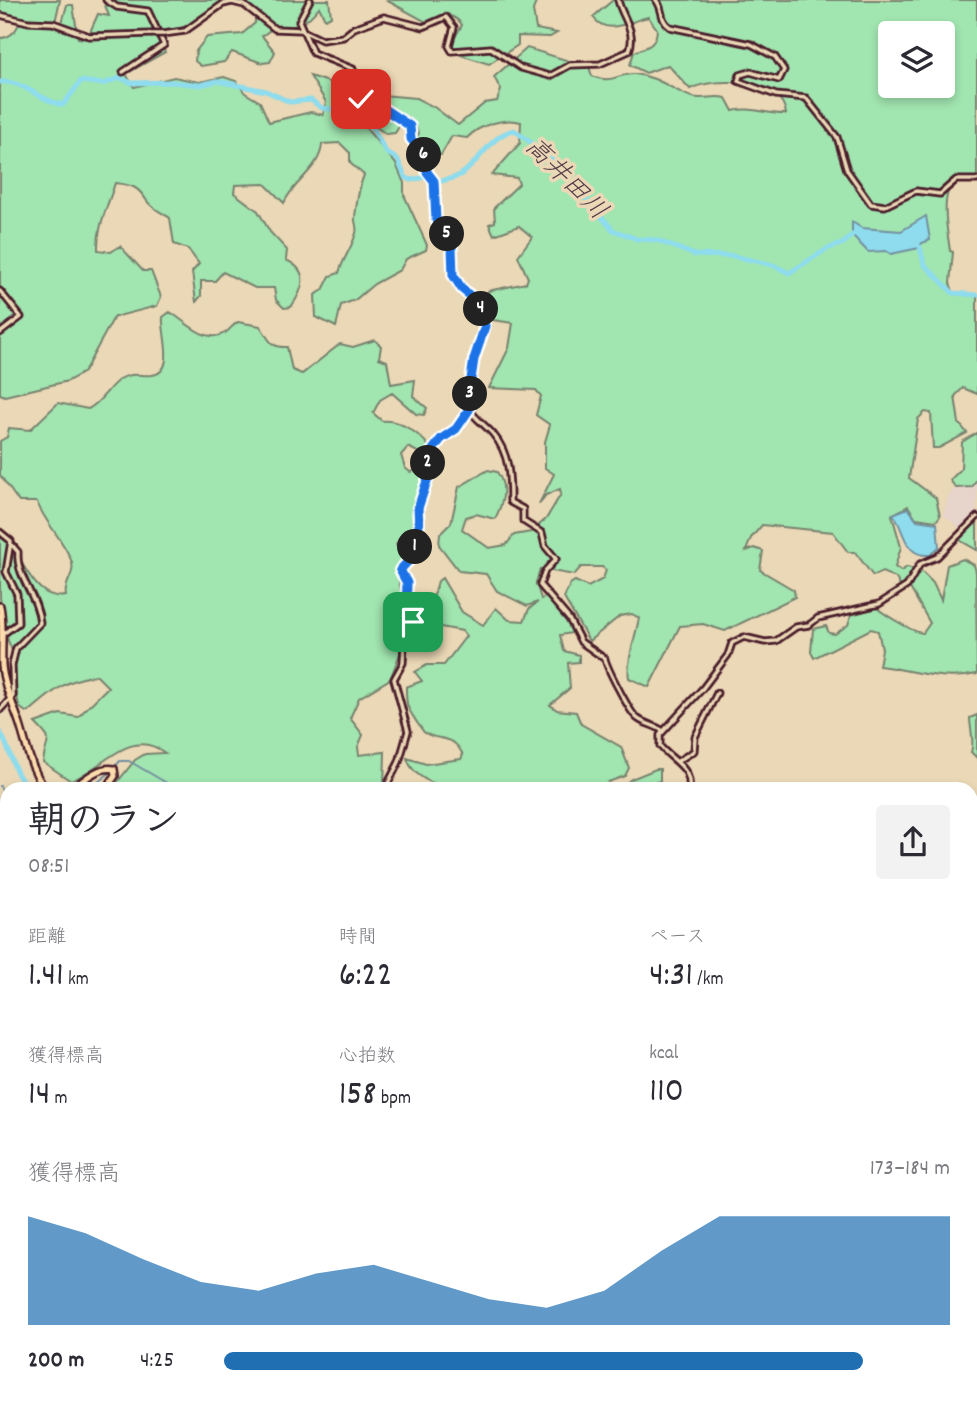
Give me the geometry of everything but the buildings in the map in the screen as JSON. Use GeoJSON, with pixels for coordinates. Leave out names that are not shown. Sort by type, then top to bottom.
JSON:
{"type":"FeatureCollection","features":[{"type":"Feature","properties":{"kind":"main road"},"geometry":{"type":"LineString","coordinates":[[0,606],[4,634],[2,669],[8,703],[22,731],[32,768],[41,782]]}},
{"type":"Feature","properties":{"kind":"main road"},"geometry":{"type":"LineString","coordinates":[[82,782],[100,770],[110,767],[115,776],[111,782]]}},
{"type":"Feature","properties":{"kind":"street"},"geometry":{"type":"LineString","coordinates":[[106,0],[117,7],[148,11],[163,45],[123,72]]}},
{"type":"Feature","properties":{"kind":"street"},"geometry":{"type":"LineString","coordinates":[[310,0],[299,19],[301,30],[313,53],[353,69],[358,97],[407,122],[411,139],[426,158],[427,172],[435,185],[438,225],[448,236],[453,252],[453,275],[462,289],[480,304],[485,326],[474,359],[467,406],[496,438],[507,460],[512,480],[510,502],[523,509],[523,521],[542,533],[545,546],[556,559],[545,571],[540,585],[569,619],[582,642],[605,659],[610,676],[619,686],[636,718],[663,731]]}},
{"type":"Feature","properties":{"kind":"street"},"geometry":{"type":"LineString","coordinates":[[0,15],[24,22],[53,23],[89,36],[163,34],[185,31],[223,4],[232,2],[244,5],[275,29],[301,30],[327,40],[343,37],[354,28],[384,17],[423,27],[446,17],[454,27],[449,46],[452,51],[491,48],[521,68],[550,76],[570,65],[600,64],[629,51],[632,36],[618,0]]}},
{"type":"Feature","properties":{"kind":"street"},"geometry":{"type":"LineString","coordinates":[[656,0],[668,26],[748,43],[775,57],[784,70],[779,80],[750,72],[742,73],[737,80],[776,95],[806,99],[837,137],[847,170],[872,204],[885,206],[916,191],[940,194],[956,180],[977,180]]}},
{"type":"Feature","properties":{"kind":"street"},"geometry":{"type":"LineString","coordinates":[[0,291],[21,317],[0,333]]}},
{"type":"Feature","properties":{"kind":"street"},"geometry":{"type":"LineString","coordinates":[[389,782],[399,762],[408,731],[394,679],[404,663],[404,644],[413,622],[406,612],[407,583],[400,570],[414,555],[419,525],[418,508],[429,475],[429,455],[441,439],[456,429],[469,410]]}},
{"type":"Feature","properties":{"kind":"street"},"geometry":{"type":"LineString","coordinates":[[689,782],[687,774],[678,761],[660,746],[663,731],[703,688],[737,640],[744,637],[765,642],[776,641],[796,627],[809,625],[818,618],[879,604],[907,586],[920,564],[937,557],[977,517]]}},
{"type":"Feature","properties":{"kind":"street"},"geometry":{"type":"LineString","coordinates":[[0,531],[18,552],[18,570],[41,619],[38,626],[16,648],[12,665],[13,696],[0,710]]}},
{"type":"Feature","properties":{"kind":"street"},"geometry":{"type":"LineString","coordinates":[[4,634],[18,623],[17,594],[6,572],[12,545]]}},
{"type":"Feature","properties":{"kind":"street"},"geometry":{"type":"LineString","coordinates":[[678,761],[694,751],[695,737],[717,693]]}},
{"type":"Feature","properties":{"kind":"shaded area"},"geometry":{"type":"Polygon","coordinates":[[[977,479],[977,516],[962,530],[943,515],[948,496],[955,488],[971,487],[977,479]]]}},
{"type":"Feature","properties":{"kind":"green space"},"geometry":{"type":"Polygon","coordinates":[[[0,0],[60,0],[54,27],[60,30],[67,5],[73,5],[78,38],[87,39],[98,14],[109,16],[103,0],[221,0],[209,15],[201,20],[183,27],[154,31],[165,52],[126,74],[134,87],[174,77],[199,82],[224,77],[236,81],[245,93],[260,102],[269,122],[311,112],[323,115],[326,102],[310,76],[332,83],[336,91],[350,96],[359,93],[416,98],[434,107],[458,125],[485,103],[497,101],[501,90],[494,77],[527,48],[589,67],[592,76],[599,78],[610,79],[635,74],[659,81],[692,97],[726,98],[733,111],[786,114],[782,102],[773,93],[760,87],[730,82],[690,89],[668,65],[646,73],[630,65],[634,52],[653,42],[657,29],[648,17],[611,27],[598,23],[593,17],[613,0],[977,0],[977,181],[960,179],[953,183],[946,200],[946,222],[950,251],[953,252],[950,283],[954,294],[977,296],[977,394],[963,388],[955,396],[959,423],[967,433],[939,448],[933,448],[931,413],[925,412],[918,419],[909,478],[936,498],[940,516],[936,521],[916,518],[908,506],[892,515],[901,547],[895,567],[901,571],[907,567],[915,569],[907,584],[900,586],[896,578],[882,572],[873,576],[855,552],[848,552],[833,532],[762,525],[751,538],[746,551],[754,548],[763,551],[760,570],[794,590],[795,597],[725,631],[703,624],[680,626],[649,687],[629,678],[628,672],[639,618],[632,614],[620,616],[589,641],[564,598],[570,584],[575,581],[588,587],[603,579],[606,570],[602,567],[581,567],[574,575],[540,569],[536,583],[541,599],[547,597],[568,621],[572,633],[560,635],[564,651],[579,655],[579,662],[568,663],[570,688],[550,705],[557,710],[576,712],[581,724],[621,747],[629,768],[625,776],[608,782],[432,782],[417,773],[407,758],[426,764],[461,759],[463,755],[450,741],[424,732],[411,714],[407,703],[406,687],[422,681],[415,672],[427,665],[444,665],[466,636],[462,631],[435,626],[434,595],[438,581],[442,578],[462,612],[483,625],[496,608],[509,620],[524,621],[529,609],[538,602],[527,606],[497,591],[486,574],[459,571],[439,545],[440,534],[451,523],[459,487],[488,470],[497,472],[500,478],[503,495],[495,519],[476,514],[466,517],[462,529],[489,548],[506,545],[514,535],[531,532],[546,519],[561,494],[560,489],[546,495],[539,504],[554,474],[545,468],[545,442],[550,425],[536,415],[541,396],[536,390],[489,388],[509,348],[513,323],[493,320],[484,299],[488,291],[526,283],[528,278],[518,256],[532,237],[519,226],[494,235],[489,224],[495,222],[494,208],[519,184],[517,178],[492,175],[520,143],[521,122],[492,123],[467,138],[452,136],[441,155],[431,153],[416,139],[419,133],[412,121],[405,117],[395,133],[386,134],[368,121],[365,127],[396,164],[404,183],[404,195],[427,245],[426,250],[406,259],[400,270],[374,284],[355,300],[341,305],[336,327],[316,317],[315,295],[323,290],[330,276],[339,273],[354,238],[357,201],[364,175],[350,163],[350,153],[340,143],[322,144],[317,161],[284,203],[265,184],[235,185],[234,193],[258,211],[270,232],[287,250],[286,260],[294,264],[302,275],[299,294],[291,307],[284,308],[276,300],[274,288],[255,288],[223,272],[215,281],[201,281],[201,296],[196,302],[192,272],[199,264],[188,249],[174,244],[170,218],[151,206],[134,188],[115,183],[101,224],[98,250],[111,252],[120,246],[143,271],[151,271],[161,297],[157,306],[114,317],[84,372],[68,381],[5,396],[0,394],[0,38],[14,32],[19,18],[0,13],[0,0]]]}},
{"type":"Feature","properties":{"kind":"green space"},"geometry":{"type":"Polygon","coordinates":[[[238,0],[329,0],[331,16],[325,19],[319,7],[300,24],[276,26],[262,36],[275,52],[270,62],[262,63],[232,52],[224,62],[201,66],[195,61],[196,51],[207,37],[242,34],[255,23],[255,12],[238,0]]]}},
{"type":"Feature","properties":{"kind":"green space"},"geometry":{"type":"Polygon","coordinates":[[[386,0],[537,0],[533,10],[536,29],[557,33],[550,37],[518,36],[518,45],[489,64],[460,55],[451,44],[462,25],[458,20],[445,16],[426,22],[386,0]]]}},
{"type":"Feature","properties":{"kind":"green space"},"geometry":{"type":"Polygon","coordinates":[[[170,312],[195,330],[210,336],[225,333],[238,322],[260,326],[273,344],[287,347],[292,370],[302,374],[340,344],[353,347],[375,340],[381,346],[379,358],[387,361],[391,384],[415,380],[413,396],[427,408],[424,415],[416,414],[392,393],[380,400],[373,413],[382,421],[397,423],[412,430],[434,455],[431,459],[408,447],[401,455],[405,468],[410,472],[418,470],[422,461],[432,471],[421,491],[413,533],[401,537],[396,544],[406,559],[399,582],[411,626],[390,679],[359,698],[350,718],[363,735],[358,747],[359,755],[385,752],[384,782],[118,782],[135,760],[145,754],[165,753],[152,746],[140,744],[116,752],[71,781],[43,762],[48,738],[35,723],[60,714],[78,717],[108,687],[96,675],[85,677],[60,687],[30,711],[26,712],[19,707],[14,678],[15,657],[8,641],[0,598],[0,536],[44,592],[54,596],[66,596],[72,565],[68,552],[37,502],[19,502],[0,475],[0,441],[7,437],[9,428],[30,430],[58,403],[88,409],[120,379],[160,372],[166,360],[163,317],[170,312]]]}},
{"type":"Feature","properties":{"kind":"green space"},"geometry":{"type":"Polygon","coordinates":[[[977,433],[977,479],[972,487],[956,488],[950,480],[961,469],[962,442],[977,433]]]}},
{"type":"Feature","properties":{"kind":"green space"},"geometry":{"type":"Polygon","coordinates":[[[977,521],[977,550],[956,538],[977,521]]]}},
{"type":"Feature","properties":{"kind":"green space"},"geometry":{"type":"Polygon","coordinates":[[[963,559],[974,565],[976,572],[977,674],[952,677],[879,666],[882,649],[878,631],[871,629],[814,658],[811,652],[813,629],[826,626],[829,633],[835,634],[848,625],[851,615],[877,608],[906,627],[923,633],[930,623],[910,588],[919,569],[933,583],[941,600],[947,565],[963,559]]]}},
{"type":"Feature","properties":{"kind":"green space"},"geometry":{"type":"Polygon","coordinates":[[[977,715],[977,758],[971,752],[970,718],[977,715]]]}},
{"type":"Feature","properties":{"kind":"green space"},"geometry":{"type":"Polygon","coordinates":[[[660,769],[660,781],[627,782],[660,769]]]}},
{"type":"Feature","properties":{"kind":"water"},"geometry":{"type":"Polygon","coordinates":[[[926,216],[930,240],[922,243],[919,248],[891,254],[886,251],[868,252],[852,235],[852,222],[862,228],[901,231],[926,216]]]}},
{"type":"Feature","properties":{"kind":"water"},"geometry":{"type":"Polygon","coordinates":[[[908,508],[917,520],[937,523],[939,547],[930,555],[915,552],[910,547],[893,514],[908,508]]]}},
{"type":"Feature","properties":{"kind":"waterway","name":"高井田川"},"geometry":{"type":"LineString","coordinates":[[0,82],[16,84],[63,105],[81,81],[103,84],[120,78],[132,83],[171,82],[200,85],[217,81],[266,91],[290,102],[311,100],[322,108],[345,111],[371,125],[386,152],[398,160],[405,177],[411,180],[426,177],[436,182],[457,177],[499,137],[514,130],[548,155],[613,230],[637,239],[656,240],[695,255],[733,256],[773,265],[789,273],[827,249],[844,243],[852,235]]}},
{"type":"Feature","properties":{"kind":"waterway","name":"高井田川"},"geometry":{"type":"LineString","coordinates":[[920,247],[924,264],[953,293],[977,295]]}},
{"type":"Feature","properties":{"kind":"waterway"},"geometry":{"type":"LineString","coordinates":[[0,732],[23,782]]}},
{"type":"Feature","properties":{"kind":"waterway"},"geometry":{"type":"LineString","coordinates":[[115,767],[120,761],[129,761],[165,782]]}},
{"type":"Feature","properties":{"kind":"waterway"},"geometry":{"type":"LineString","coordinates":[[98,782],[112,771]]}},
{"type":"Feature","properties":{"kind":"route"},"geometry":{"type":"LineString","coordinates":[[361,99],[378,105],[389,115],[407,122],[410,126],[411,139],[426,158],[429,178],[434,181],[436,220],[448,236],[452,247],[453,275],[462,289],[480,304],[485,326],[474,359],[467,406],[469,410],[465,412],[456,429],[441,439],[429,455],[429,475],[418,508],[419,525],[414,555],[400,570],[408,588],[406,612],[413,622]]}}]}
